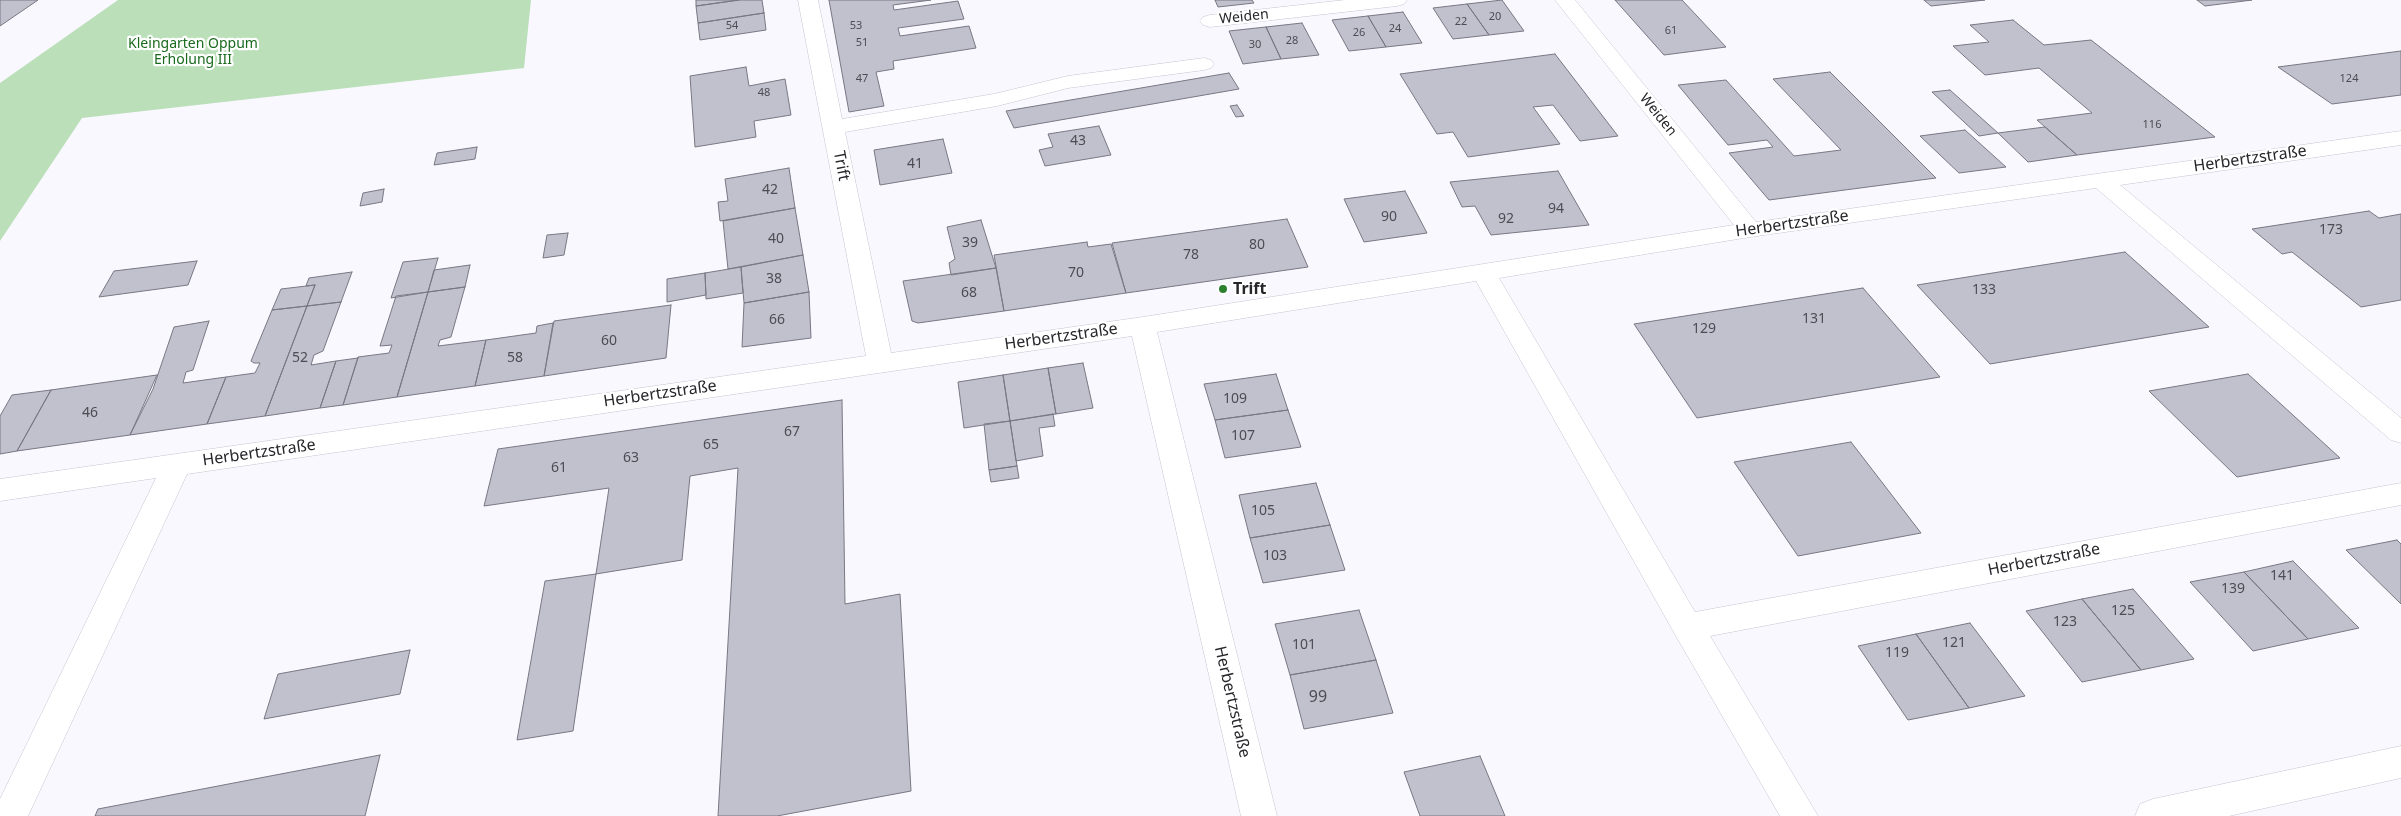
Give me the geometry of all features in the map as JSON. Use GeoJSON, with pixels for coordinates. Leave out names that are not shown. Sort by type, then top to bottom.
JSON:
{"type":"FeatureCollection","features":[{"type":"Feature","properties":{"kind":"street","name":"Trift"},"geometry":{"type":"LineString","coordinates":[[808,0],[880,362]]}},
{"type":"Feature","properties":{"kind":"street","name":"Weiden"},"geometry":{"type":"LineString","coordinates":[[1210,21],[1397,0]]}},
{"type":"Feature","properties":{"kind":"street","name":"Weiden"},"geometry":{"type":"LineString","coordinates":[[1565,0],[1750,230]]}},
{"type":"Feature","properties":{"kind":"street"},"geometry":{"type":"LineString","coordinates":[[834,127],[997,100],[1028,90],[1068,82],[1204,64]]}},
{"type":"Feature","properties":{"kind":"street","name":"Herbertzstraße"},"geometry":{"type":"LineString","coordinates":[[0,490],[880,362],[1143,326],[1750,230],[2401,138]]}},
{"type":"Feature","properties":{"kind":"street"},"geometry":{"type":"LineString","coordinates":[[2100,180],[2401,433]]}},
{"type":"Feature","properties":{"kind":"street"},"geometry":{"type":"LineString","coordinates":[[1484,273],[1687,627],[1800,816]]}},
{"type":"Feature","properties":{"kind":"street","name":"Herbertzstraße"},"geometry":{"type":"LineString","coordinates":[[1143,326],[1259,816]]}},
{"type":"Feature","properties":{"kind":"street"},"geometry":{"type":"LineString","coordinates":[[10,816],[177,465]]}},
{"type":"Feature","properties":{"kind":"street","name":"Herbertzstraße"},"geometry":{"type":"LineString","coordinates":[[1687,627],[2401,494]]}},
{"type":"Feature","properties":{"kind":"street"},"geometry":{"type":"LineString","coordinates":[[2153,816],[2401,762]]}},
{"type":"Feature","properties":{"kind":"green space","name":"Kleingarten Oppum Erholung III"},"geometry":{"type":"Polygon","coordinates":[[[118,0],[531,0],[524,68],[82,118],[0,241],[0,83],[118,0]]]}},
{"type":"Feature","properties":{"kind":"building"},"geometry":{"type":"Polygon","coordinates":[[[0,0],[38,0],[0,26],[0,0]]]}},
{"type":"Feature","properties":{"kind":"building"},"geometry":{"type":"Polygon","coordinates":[[[696,0],[739,0],[696,6],[696,0]]]}},
{"type":"Feature","properties":{"kind":"building"},"geometry":{"type":"Polygon","coordinates":[[[739,0],[762,0],[764,13],[698,23],[696,6],[739,0]]]}},
{"type":"Feature","properties":{"kind":"building"},"geometry":{"type":"Polygon","coordinates":[[[829,0],[931,0],[893,5],[894,10],[958,1],[964,19],[898,28],[900,36],[969,26],[976,48],[893,61],[894,69],[876,72],[884,106],[849,112],[829,0]]]}},
{"type":"Feature","properties":{"kind":"building"},"geometry":{"type":"Polygon","coordinates":[[[1215,0],[1252,0],[1254,3],[1218,7],[1215,0]]]}},
{"type":"Feature","properties":{"kind":"building"},"geometry":{"type":"Polygon","coordinates":[[[1502,0],[1524,31],[1489,35],[1467,4],[1502,0]]]}},
{"type":"Feature","properties":{"kind":"building"},"geometry":{"type":"Polygon","coordinates":[[[1615,0],[1682,0],[1726,47],[1664,55],[1615,0]]]}},
{"type":"Feature","properties":{"kind":"building"},"geometry":{"type":"Polygon","coordinates":[[[1924,0],[1985,0],[1931,6],[1924,0]]]}},
{"type":"Feature","properties":{"kind":"building"},"geometry":{"type":"Polygon","coordinates":[[[2197,0],[2252,0],[2205,6],[2197,0]]]}},
{"type":"Feature","properties":{"kind":"building"},"geometry":{"type":"Polygon","coordinates":[[[1467,4],[1489,35],[1453,39],[1433,8],[1467,4]]]}},
{"type":"Feature","properties":{"kind":"building"},"geometry":{"type":"Polygon","coordinates":[[[1403,12],[1422,43],[1386,47],[1368,16],[1403,12]]]}},
{"type":"Feature","properties":{"kind":"building"},"geometry":{"type":"Polygon","coordinates":[[[764,13],[766,30],[700,40],[698,23],[764,13]]]}},
{"type":"Feature","properties":{"kind":"building"},"geometry":{"type":"Polygon","coordinates":[[[1368,16],[1386,47],[1349,51],[1332,20],[1368,16]]]}},
{"type":"Feature","properties":{"kind":"building"},"geometry":{"type":"Polygon","coordinates":[[[2013,20],[2044,45],[2091,40],[2215,137],[2077,155],[2037,120],[2092,113],[2039,68],[1985,75],[1953,46],[1989,42],[1970,25],[2013,20]]]}},
{"type":"Feature","properties":{"kind":"building"},"geometry":{"type":"Polygon","coordinates":[[[1302,23],[1319,55],[1281,59],[1266,27],[1302,23]]]}},
{"type":"Feature","properties":{"kind":"building"},"geometry":{"type":"Polygon","coordinates":[[[1266,27],[1281,59],[1243,64],[1229,31],[1266,27]]]}},
{"type":"Feature","properties":{"kind":"building"},"geometry":{"type":"Polygon","coordinates":[[[2401,51],[2401,95],[2332,104],[2278,67],[2401,51]]]}},
{"type":"Feature","properties":{"kind":"building"},"geometry":{"type":"Polygon","coordinates":[[[1555,54],[1618,136],[1580,141],[1553,105],[1533,107],[1560,144],[1468,157],[1453,132],[1437,134],[1400,74],[1555,54]]]}},
{"type":"Feature","properties":{"kind":"building"},"geometry":{"type":"Polygon","coordinates":[[[746,67],[749,86],[785,79],[791,115],[754,121],[756,137],[695,147],[690,76],[746,67]]]}},
{"type":"Feature","properties":{"kind":"building"},"geometry":{"type":"Polygon","coordinates":[[[1830,72],[1936,178],[1769,200],[1729,153],[1773,147],[1767,140],[1728,145],[1678,85],[1726,80],[1794,156],[1841,150],[1773,79],[1830,72]]]}},
{"type":"Feature","properties":{"kind":"building"},"geometry":{"type":"Polygon","coordinates":[[[1229,73],[1239,89],[1014,128],[1006,111],[1229,73]]]}},
{"type":"Feature","properties":{"kind":"building"},"geometry":{"type":"Polygon","coordinates":[[[1950,90],[1998,133],[1979,136],[1932,92],[1950,90]]]}},
{"type":"Feature","properties":{"kind":"building"},"geometry":{"type":"Polygon","coordinates":[[[1237,105],[1244,116],[1236,117],[1230,106],[1237,105]]]}},
{"type":"Feature","properties":{"kind":"building"},"geometry":{"type":"Polygon","coordinates":[[[1099,126],[1111,155],[1045,166],[1039,150],[1053,147],[1048,134],[1099,126]]]}},
{"type":"Feature","properties":{"kind":"building"},"geometry":{"type":"Polygon","coordinates":[[[2045,127],[2077,155],[2028,162],[1998,133],[2045,127]]]}},
{"type":"Feature","properties":{"kind":"building"},"geometry":{"type":"Polygon","coordinates":[[[1965,130],[2006,167],[1959,173],[1920,136],[1965,130]]]}},
{"type":"Feature","properties":{"kind":"building"},"geometry":{"type":"Polygon","coordinates":[[[943,139],[952,173],[880,185],[874,150],[943,139]]]}},
{"type":"Feature","properties":{"kind":"building"},"geometry":{"type":"Polygon","coordinates":[[[477,147],[475,159],[434,165],[437,153],[477,147]]]}},
{"type":"Feature","properties":{"kind":"building"},"geometry":{"type":"Polygon","coordinates":[[[789,168],[795,208],[720,221],[718,202],[728,201],[725,179],[789,168]]]}},
{"type":"Feature","properties":{"kind":"building"},"geometry":{"type":"Polygon","coordinates":[[[1558,171],[1589,225],[1491,235],[1475,206],[1462,207],[1450,182],[1558,171]]]}},
{"type":"Feature","properties":{"kind":"building"},"geometry":{"type":"Polygon","coordinates":[[[384,189],[382,202],[360,206],[363,193],[384,189]]]}},
{"type":"Feature","properties":{"kind":"building"},"geometry":{"type":"Polygon","coordinates":[[[1405,191],[1427,233],[1364,242],[1344,199],[1405,191]]]}},
{"type":"Feature","properties":{"kind":"building"},"geometry":{"type":"Polygon","coordinates":[[[795,208],[803,255],[728,269],[723,221],[795,208]]]}},
{"type":"Feature","properties":{"kind":"building"},"geometry":{"type":"Polygon","coordinates":[[[2369,211],[2379,218],[2401,214],[2401,300],[2361,307],[2292,252],[2282,254],[2252,229],[2369,211]]]}},
{"type":"Feature","properties":{"kind":"building"},"geometry":{"type":"Polygon","coordinates":[[[1287,219],[1308,267],[1126,293],[1112,243],[1287,219]]]}},
{"type":"Feature","properties":{"kind":"building"},"geometry":{"type":"Polygon","coordinates":[[[981,220],[996,268],[951,275],[949,263],[955,259],[947,227],[981,220]]]}},
{"type":"Feature","properties":{"kind":"building"},"geometry":{"type":"Polygon","coordinates":[[[568,233],[564,255],[543,258],[547,235],[568,233]]]}},
{"type":"Feature","properties":{"kind":"building"},"geometry":{"type":"Polygon","coordinates":[[[1087,242],[1088,247],[1111,244],[1126,293],[1004,311],[994,255],[1087,242]]]}},
{"type":"Feature","properties":{"kind":"building"},"geometry":{"type":"Polygon","coordinates":[[[2125,252],[2209,327],[1990,364],[1917,285],[2125,252]]]}},
{"type":"Feature","properties":{"kind":"building"},"geometry":{"type":"Polygon","coordinates":[[[803,255],[809,292],[744,303],[741,267],[803,255]]]}},
{"type":"Feature","properties":{"kind":"building"},"geometry":{"type":"Polygon","coordinates":[[[438,258],[428,292],[391,298],[403,262],[438,258]]]}},
{"type":"Feature","properties":{"kind":"building"},"geometry":{"type":"Polygon","coordinates":[[[197,261],[188,285],[99,297],[114,271],[197,261]]]}},
{"type":"Feature","properties":{"kind":"building"},"geometry":{"type":"Polygon","coordinates":[[[470,265],[465,287],[428,292],[434,270],[470,265]]]}},
{"type":"Feature","properties":{"kind":"building"},"geometry":{"type":"Polygon","coordinates":[[[741,267],[743,293],[706,299],[705,273],[741,267]]]}},
{"type":"Feature","properties":{"kind":"building"},"geometry":{"type":"Polygon","coordinates":[[[996,268],[1004,311],[918,323],[912,321],[903,281],[996,268]]]}},
{"type":"Feature","properties":{"kind":"building"},"geometry":{"type":"Polygon","coordinates":[[[352,272],[341,302],[307,306],[315,285],[306,286],[309,278],[352,272]]]}},
{"type":"Feature","properties":{"kind":"building"},"geometry":{"type":"Polygon","coordinates":[[[705,273],[706,295],[667,302],[667,279],[705,273]]]}},
{"type":"Feature","properties":{"kind":"building"},"geometry":{"type":"Polygon","coordinates":[[[315,285],[307,306],[272,310],[281,289],[315,285]]]}},
{"type":"Feature","properties":{"kind":"building"},"geometry":{"type":"Polygon","coordinates":[[[465,287],[451,337],[440,340],[438,346],[486,340],[475,386],[397,397],[428,292],[465,287]]]}},
{"type":"Feature","properties":{"kind":"building"},"geometry":{"type":"Polygon","coordinates":[[[1863,288],[1940,377],[1697,418],[1634,324],[1863,288]]]}},
{"type":"Feature","properties":{"kind":"building"},"geometry":{"type":"Polygon","coordinates":[[[428,292],[397,397],[343,405],[358,357],[389,353],[392,345],[380,346],[396,296],[428,292]]]}},
{"type":"Feature","properties":{"kind":"building"},"geometry":{"type":"Polygon","coordinates":[[[809,292],[811,338],[742,347],[744,303],[809,292]]]}},
{"type":"Feature","properties":{"kind":"building"},"geometry":{"type":"Polygon","coordinates":[[[341,302],[323,351],[314,355],[311,365],[336,361],[320,408],[265,416],[307,306],[341,302]]]}},
{"type":"Feature","properties":{"kind":"building"},"geometry":{"type":"Polygon","coordinates":[[[671,305],[666,358],[544,376],[554,321],[671,305]]]}},
{"type":"Feature","properties":{"kind":"building"},"geometry":{"type":"Polygon","coordinates":[[[307,306],[265,416],[207,424],[226,377],[255,373],[260,363],[251,361],[272,310],[307,306]]]}},
{"type":"Feature","properties":{"kind":"building"},"geometry":{"type":"Polygon","coordinates":[[[209,321],[193,370],[186,372],[183,383],[226,377],[207,424],[130,435],[153,389],[174,327],[209,321]]]}},
{"type":"Feature","properties":{"kind":"building"},"geometry":{"type":"Polygon","coordinates":[[[553,323],[544,376],[475,386],[486,340],[536,333],[537,326],[553,323]]]}},
{"type":"Feature","properties":{"kind":"building"},"geometry":{"type":"Polygon","coordinates":[[[358,358],[343,405],[320,408],[336,361],[358,358]]]}},
{"type":"Feature","properties":{"kind":"building"},"geometry":{"type":"Polygon","coordinates":[[[1083,363],[1093,408],[1056,414],[1048,368],[1083,363]]]}},
{"type":"Feature","properties":{"kind":"building"},"geometry":{"type":"Polygon","coordinates":[[[1048,368],[1056,414],[1010,421],[1003,375],[1048,368]]]}},
{"type":"Feature","properties":{"kind":"building"},"geometry":{"type":"Polygon","coordinates":[[[1276,374],[1288,410],[1215,420],[1204,384],[1276,374]]]}},
{"type":"Feature","properties":{"kind":"building"},"geometry":{"type":"Polygon","coordinates":[[[2248,374],[2340,458],[2237,477],[2149,391],[2248,374]]]}},
{"type":"Feature","properties":{"kind":"building"},"geometry":{"type":"Polygon","coordinates":[[[157,375],[130,435],[17,451],[51,390],[157,375]]]}},
{"type":"Feature","properties":{"kind":"building"},"geometry":{"type":"Polygon","coordinates":[[[1003,375],[1010,421],[964,428],[958,382],[1003,375]]]}},
{"type":"Feature","properties":{"kind":"building"},"geometry":{"type":"Polygon","coordinates":[[[51,390],[17,451],[0,454],[0,416],[12,395],[51,390]]]}},
{"type":"Feature","properties":{"kind":"building"},"geometry":{"type":"Polygon","coordinates":[[[842,400],[845,604],[900,594],[911,791],[777,816],[718,816],[738,468],[690,476],[682,560],[596,574],[609,488],[484,506],[498,449],[842,400]]]}},
{"type":"Feature","properties":{"kind":"building"},"geometry":{"type":"Polygon","coordinates":[[[1288,410],[1301,447],[1225,458],[1215,420],[1288,410]]]}},
{"type":"Feature","properties":{"kind":"building"},"geometry":{"type":"Polygon","coordinates":[[[1053,414],[1055,426],[1039,428],[1043,456],[1016,461],[1010,421],[1053,414]]]}},
{"type":"Feature","properties":{"kind":"building"},"geometry":{"type":"Polygon","coordinates":[[[1010,421],[1017,466],[989,470],[984,424],[1010,421]]]}},
{"type":"Feature","properties":{"kind":"building"},"geometry":{"type":"Polygon","coordinates":[[[1851,442],[1921,533],[1798,556],[1734,462],[1851,442]]]}},
{"type":"Feature","properties":{"kind":"building"},"geometry":{"type":"Polygon","coordinates":[[[1017,466],[1019,478],[991,482],[989,470],[1017,466]]]}},
{"type":"Feature","properties":{"kind":"building"},"geometry":{"type":"Polygon","coordinates":[[[1316,483],[1330,525],[1250,538],[1239,495],[1316,483]]]}},
{"type":"Feature","properties":{"kind":"building"},"geometry":{"type":"Polygon","coordinates":[[[1330,525],[1345,570],[1263,583],[1250,538],[1330,525]]]}},
{"type":"Feature","properties":{"kind":"building"},"geometry":{"type":"Polygon","coordinates":[[[2397,540],[2401,544],[2401,604],[2346,550],[2397,540]]]}},
{"type":"Feature","properties":{"kind":"building"},"geometry":{"type":"Polygon","coordinates":[[[2293,561],[2359,628],[2308,639],[2244,572],[2293,561]]]}},
{"type":"Feature","properties":{"kind":"building"},"geometry":{"type":"Polygon","coordinates":[[[2244,572],[2308,639],[2253,651],[2190,582],[2244,572]]]}},
{"type":"Feature","properties":{"kind":"building"},"geometry":{"type":"Polygon","coordinates":[[[596,574],[573,731],[517,740],[545,581],[596,574]]]}},
{"type":"Feature","properties":{"kind":"building"},"geometry":{"type":"Polygon","coordinates":[[[2133,589],[2194,659],[2141,670],[2082,599],[2133,589]]]}},
{"type":"Feature","properties":{"kind":"building"},"geometry":{"type":"Polygon","coordinates":[[[2082,599],[2141,670],[2082,682],[2026,611],[2082,599]]]}},
{"type":"Feature","properties":{"kind":"building"},"geometry":{"type":"Polygon","coordinates":[[[1359,610],[1376,660],[1290,675],[1275,624],[1359,610]]]}},
{"type":"Feature","properties":{"kind":"building"},"geometry":{"type":"Polygon","coordinates":[[[1970,623],[2025,696],[1969,708],[1916,634],[1970,623]]]}},
{"type":"Feature","properties":{"kind":"building"},"geometry":{"type":"Polygon","coordinates":[[[1916,634],[1969,708],[1908,720],[1858,646],[1916,634]]]}},
{"type":"Feature","properties":{"kind":"building"},"geometry":{"type":"Polygon","coordinates":[[[410,650],[400,694],[264,719],[278,674],[410,650]]]}},
{"type":"Feature","properties":{"kind":"building"},"geometry":{"type":"Polygon","coordinates":[[[1376,660],[1393,713],[1304,729],[1290,675],[1376,660]]]}},
{"type":"Feature","properties":{"kind":"building"},"geometry":{"type":"Polygon","coordinates":[[[380,755],[365,816],[95,816],[98,809],[380,755]]]}},
{"type":"Feature","properties":{"kind":"building"},"geometry":{"type":"Polygon","coordinates":[[[1480,756],[1505,816],[1420,816],[1404,772],[1480,756]]]}},
{"type":"Feature","properties":{"kind":"place","name":"Trift"},"geometry":{"type":"Point","coordinates":[1223,289]}}]}
